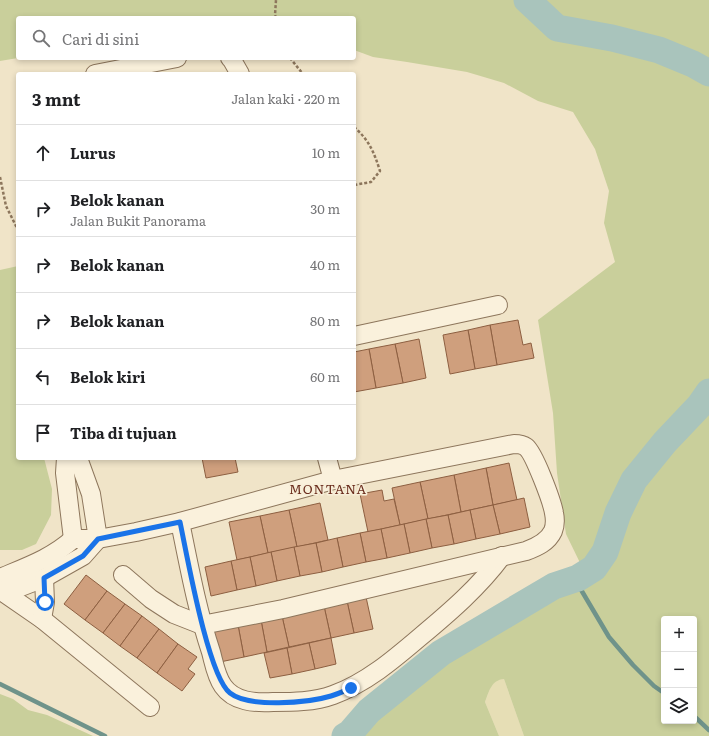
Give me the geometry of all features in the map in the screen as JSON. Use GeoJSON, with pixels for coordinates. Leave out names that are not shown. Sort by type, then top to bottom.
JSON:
{"type":"FeatureCollection","features":[{"type":"Feature","properties":{"kind":"street"},"geometry":{"type":"LineString","coordinates":[[105,72],[167,60]]}},
{"type":"Feature","properties":{"kind":"street"},"geometry":{"type":"LineString","coordinates":[[231,60],[239,72]]}},
{"type":"Feature","properties":{"kind":"street"},"geometry":{"type":"LineString","coordinates":[[356,336],[498,305]]}},
{"type":"Feature","properties":{"kind":"street"},"geometry":{"type":"LineString","coordinates":[[2,587],[37,563],[64,548],[73,539],[98,539],[180,522],[333,480],[514,444],[521,444],[531,453],[548,493],[554,513],[555,522],[553,531],[548,540],[526,551],[283,609],[202,625],[174,614],[151,599],[123,575]]}},
{"type":"Feature","properties":{"kind":"street"},"geometry":{"type":"LineString","coordinates":[[66,460],[65,473],[73,539]]}},
{"type":"Feature","properties":{"kind":"street"},"geometry":{"type":"LineString","coordinates":[[79,460],[91,494],[98,539]]}},
{"type":"Feature","properties":{"kind":"street"},"geometry":{"type":"LineString","coordinates":[[328,460],[333,480]]}},
{"type":"Feature","properties":{"kind":"street"},"geometry":{"type":"LineString","coordinates":[[180,522],[202,625],[221,682],[230,693],[240,699],[256,703],[300,702],[330,696],[351,688],[392,660],[471,592],[489,574],[502,556]]}},
{"type":"Feature","properties":{"kind":"street"},"geometry":{"type":"LineString","coordinates":[[2,587],[44,578],[83,556],[98,539]]}},
{"type":"Feature","properties":{"kind":"street"},"geometry":{"type":"LineString","coordinates":[[42,620],[45,602],[44,578]]}},
{"type":"Feature","properties":{"kind":"street"},"geometry":{"type":"LineString","coordinates":[[2,587],[150,707]]}},
{"type":"Feature","properties":{"kind":"path"},"geometry":{"type":"LineString","coordinates":[[275,16],[276,0]]}},
{"type":"Feature","properties":{"kind":"path"},"geometry":{"type":"LineString","coordinates":[[291,60],[301,72]]}},
{"type":"Feature","properties":{"kind":"path"},"geometry":{"type":"LineString","coordinates":[[356,129],[365,137],[375,154],[380,171],[371,182],[356,185]]}},
{"type":"Feature","properties":{"kind":"path"},"geometry":{"type":"LineString","coordinates":[[0,177],[6,206],[16,226]]}},
{"type":"Feature","properties":{"kind":"shaded area"},"geometry":{"type":"Polygon","coordinates":[[[498,679],[504,679],[524,736],[499,736],[485,702],[491,686],[498,679]]]}},
{"type":"Feature","properties":{"kind":"green space"},"geometry":{"type":"Polygon","coordinates":[[[0,0],[709,0],[709,736],[524,736],[504,679],[493,684],[485,702],[499,736],[354,736],[363,730],[370,720],[391,701],[487,634],[532,607],[583,569],[566,534],[557,473],[553,413],[538,320],[615,262],[604,223],[609,191],[595,149],[573,112],[538,101],[504,83],[467,72],[373,57],[356,51],[356,16],[16,16],[16,58],[0,61],[0,0]]]}},
{"type":"Feature","properties":{"kind":"green space"},"geometry":{"type":"Polygon","coordinates":[[[16,266],[16,460],[45,460],[52,489],[51,515],[36,544],[22,550],[0,550],[0,270],[16,266]]]}},
{"type":"Feature","properties":{"kind":"green space"},"geometry":{"type":"Polygon","coordinates":[[[0,694],[13,699],[28,710],[47,715],[93,736],[0,736],[0,694]]]}},
{"type":"Feature","properties":{"kind":"building"},"geometry":{"type":"Polygon","coordinates":[[[518,320],[523,345],[531,343],[534,358],[497,365],[490,325],[518,320]]]}},
{"type":"Feature","properties":{"kind":"building"},"geometry":{"type":"Polygon","coordinates":[[[490,325],[497,365],[475,369],[468,330],[490,325]]]}},
{"type":"Feature","properties":{"kind":"building"},"geometry":{"type":"Polygon","coordinates":[[[468,330],[475,369],[450,374],[443,335],[468,330]]]}},
{"type":"Feature","properties":{"kind":"building"},"geometry":{"type":"Polygon","coordinates":[[[419,339],[426,378],[403,383],[395,344],[419,339]]]}},
{"type":"Feature","properties":{"kind":"building"},"geometry":{"type":"Polygon","coordinates":[[[395,344],[403,383],[376,388],[369,349],[395,344]]]}},
{"type":"Feature","properties":{"kind":"building"},"geometry":{"type":"Polygon","coordinates":[[[369,349],[376,388],[356,392],[356,352],[369,349]]]}},
{"type":"Feature","properties":{"kind":"building"},"geometry":{"type":"Polygon","coordinates":[[[202,460],[235,460],[238,472],[206,478],[202,460]]]}},
{"type":"Feature","properties":{"kind":"building"},"geometry":{"type":"Polygon","coordinates":[[[509,463],[517,500],[493,505],[486,468],[509,463]]]}},
{"type":"Feature","properties":{"kind":"building"},"geometry":{"type":"Polygon","coordinates":[[[486,468],[493,505],[461,512],[454,475],[486,468]]]}},
{"type":"Feature","properties":{"kind":"building"},"geometry":{"type":"Polygon","coordinates":[[[454,475],[461,512],[428,519],[420,482],[454,475]]]}},
{"type":"Feature","properties":{"kind":"building"},"geometry":{"type":"Polygon","coordinates":[[[420,482],[428,519],[400,525],[392,488],[420,482]]]}},
{"type":"Feature","properties":{"kind":"building"},"geometry":{"type":"Polygon","coordinates":[[[382,490],[384,501],[394,499],[400,525],[368,532],[360,494],[382,490]]]}},
{"type":"Feature","properties":{"kind":"building"},"geometry":{"type":"Polygon","coordinates":[[[524,498],[530,527],[500,534],[493,505],[524,498]]]}},
{"type":"Feature","properties":{"kind":"building"},"geometry":{"type":"Polygon","coordinates":[[[320,503],[328,540],[297,547],[289,510],[320,503]]]}},
{"type":"Feature","properties":{"kind":"building"},"geometry":{"type":"Polygon","coordinates":[[[493,505],[500,534],[476,539],[470,510],[493,505]]]}},
{"type":"Feature","properties":{"kind":"building"},"geometry":{"type":"Polygon","coordinates":[[[289,510],[297,547],[268,553],[260,516],[289,510]]]}},
{"type":"Feature","properties":{"kind":"building"},"geometry":{"type":"Polygon","coordinates":[[[470,510],[476,539],[454,544],[448,515],[470,510]]]}},
{"type":"Feature","properties":{"kind":"building"},"geometry":{"type":"Polygon","coordinates":[[[448,515],[454,544],[432,548],[426,519],[448,515]]]}},
{"type":"Feature","properties":{"kind":"building"},"geometry":{"type":"Polygon","coordinates":[[[260,516],[268,553],[237,560],[229,522],[260,516]]]}},
{"type":"Feature","properties":{"kind":"building"},"geometry":{"type":"Polygon","coordinates":[[[426,519],[432,548],[410,553],[404,524],[426,519]]]}},
{"type":"Feature","properties":{"kind":"building"},"geometry":{"type":"Polygon","coordinates":[[[404,524],[410,553],[387,558],[381,529],[404,524]]]}},
{"type":"Feature","properties":{"kind":"building"},"geometry":{"type":"Polygon","coordinates":[[[381,529],[387,558],[366,562],[360,533],[381,529]]]}},
{"type":"Feature","properties":{"kind":"building"},"geometry":{"type":"Polygon","coordinates":[[[360,533],[366,562],[343,567],[337,538],[360,533]]]}},
{"type":"Feature","properties":{"kind":"building"},"geometry":{"type":"Polygon","coordinates":[[[337,538],[343,567],[322,572],[316,543],[337,538]]]}},
{"type":"Feature","properties":{"kind":"building"},"geometry":{"type":"Polygon","coordinates":[[[316,543],[322,572],[300,576],[294,547],[316,543]]]}},
{"type":"Feature","properties":{"kind":"building"},"geometry":{"type":"Polygon","coordinates":[[[294,547],[300,576],[277,581],[271,552],[294,547]]]}},
{"type":"Feature","properties":{"kind":"building"},"geometry":{"type":"Polygon","coordinates":[[[271,552],[277,581],[256,586],[250,557],[271,552]]]}},
{"type":"Feature","properties":{"kind":"building"},"geometry":{"type":"Polygon","coordinates":[[[250,557],[256,586],[237,590],[231,561],[250,557]]]}},
{"type":"Feature","properties":{"kind":"building"},"geometry":{"type":"Polygon","coordinates":[[[231,561],[237,590],[211,596],[205,567],[231,561]]]}},
{"type":"Feature","properties":{"kind":"building"},"geometry":{"type":"Polygon","coordinates":[[[86,575],[107,591],[85,620],[64,604],[86,575]]]}},
{"type":"Feature","properties":{"kind":"building"},"geometry":{"type":"Polygon","coordinates":[[[107,591],[125,604],[103,633],[85,620],[107,591]]]}},
{"type":"Feature","properties":{"kind":"building"},"geometry":{"type":"Polygon","coordinates":[[[366,597],[373,629],[354,633],[347,601],[366,597]]]}},
{"type":"Feature","properties":{"kind":"building"},"geometry":{"type":"Polygon","coordinates":[[[347,601],[354,633],[331,638],[324,606],[347,601]]]}},
{"type":"Feature","properties":{"kind":"building"},"geometry":{"type":"Polygon","coordinates":[[[125,604],[142,616],[120,646],[103,633],[125,604]]]}},
{"type":"Feature","properties":{"kind":"building"},"geometry":{"type":"Polygon","coordinates":[[[324,606],[331,638],[289,647],[282,616],[324,606]]]}},
{"type":"Feature","properties":{"kind":"building"},"geometry":{"type":"Polygon","coordinates":[[[142,616],[159,629],[137,658],[120,646],[142,616]]]}},
{"type":"Feature","properties":{"kind":"building"},"geometry":{"type":"Polygon","coordinates":[[[282,616],[289,647],[267,652],[261,620],[282,616]]]}},
{"type":"Feature","properties":{"kind":"building"},"geometry":{"type":"Polygon","coordinates":[[[261,620],[267,652],[244,657],[238,625],[261,620]]]}},
{"type":"Feature","properties":{"kind":"building"},"geometry":{"type":"Polygon","coordinates":[[[238,625],[244,657],[220,662],[213,631],[238,625]]]}},
{"type":"Feature","properties":{"kind":"building"},"geometry":{"type":"Polygon","coordinates":[[[159,629],[178,644],[157,673],[137,658],[159,629]]]}},
{"type":"Feature","properties":{"kind":"building"},"geometry":{"type":"Polygon","coordinates":[[[331,638],[336,664],[315,669],[309,643],[331,638]]]}},
{"type":"Feature","properties":{"kind":"building"},"geometry":{"type":"Polygon","coordinates":[[[309,643],[315,669],[292,674],[287,648],[309,643]]]}},
{"type":"Feature","properties":{"kind":"building"},"geometry":{"type":"Polygon","coordinates":[[[178,644],[197,657],[188,669],[195,674],[182,691],[157,673],[178,644]]]}},
{"type":"Feature","properties":{"kind":"building"},"geometry":{"type":"Polygon","coordinates":[[[287,648],[292,674],[270,678],[264,653],[287,648]]]}},
{"type":"Feature","properties":{"kind":"waterway"},"geometry":{"type":"LineString","coordinates":[[527,0],[557,28],[612,38],[659,50],[693,64],[709,73]]}},
{"type":"Feature","properties":{"kind":"waterway"},"geometry":{"type":"LineString","coordinates":[[345,736],[350,733],[369,711],[441,653],[554,586],[578,578],[594,568],[605,552],[618,513],[634,480],[665,442],[700,405],[709,392]]}},
{"type":"Feature","properties":{"kind":"waterway"},"geometry":{"type":"LineString","coordinates":[[578,578],[580,588],[609,637],[633,665],[661,691]]}},
{"type":"Feature","properties":{"kind":"waterway"},"geometry":{"type":"LineString","coordinates":[[0,684],[105,736]]}},
{"type":"Feature","properties":{"kind":"waterway"},"geometry":{"type":"LineString","coordinates":[[697,719],[709,730]]}},
{"type":"Feature","properties":{"kind":"district","name":"MONTANA"},"geometry":{"type":"Point","coordinates":[328,488]}},
{"type":"Feature","properties":{"kind":"route"},"geometry":{"type":"LineString","coordinates":[[45,602],[44,578],[83,556],[98,539],[180,522],[202,625],[218,677],[223,686],[230,693],[240,699],[256,703],[300,702],[330,696],[351,688]]}}]}
